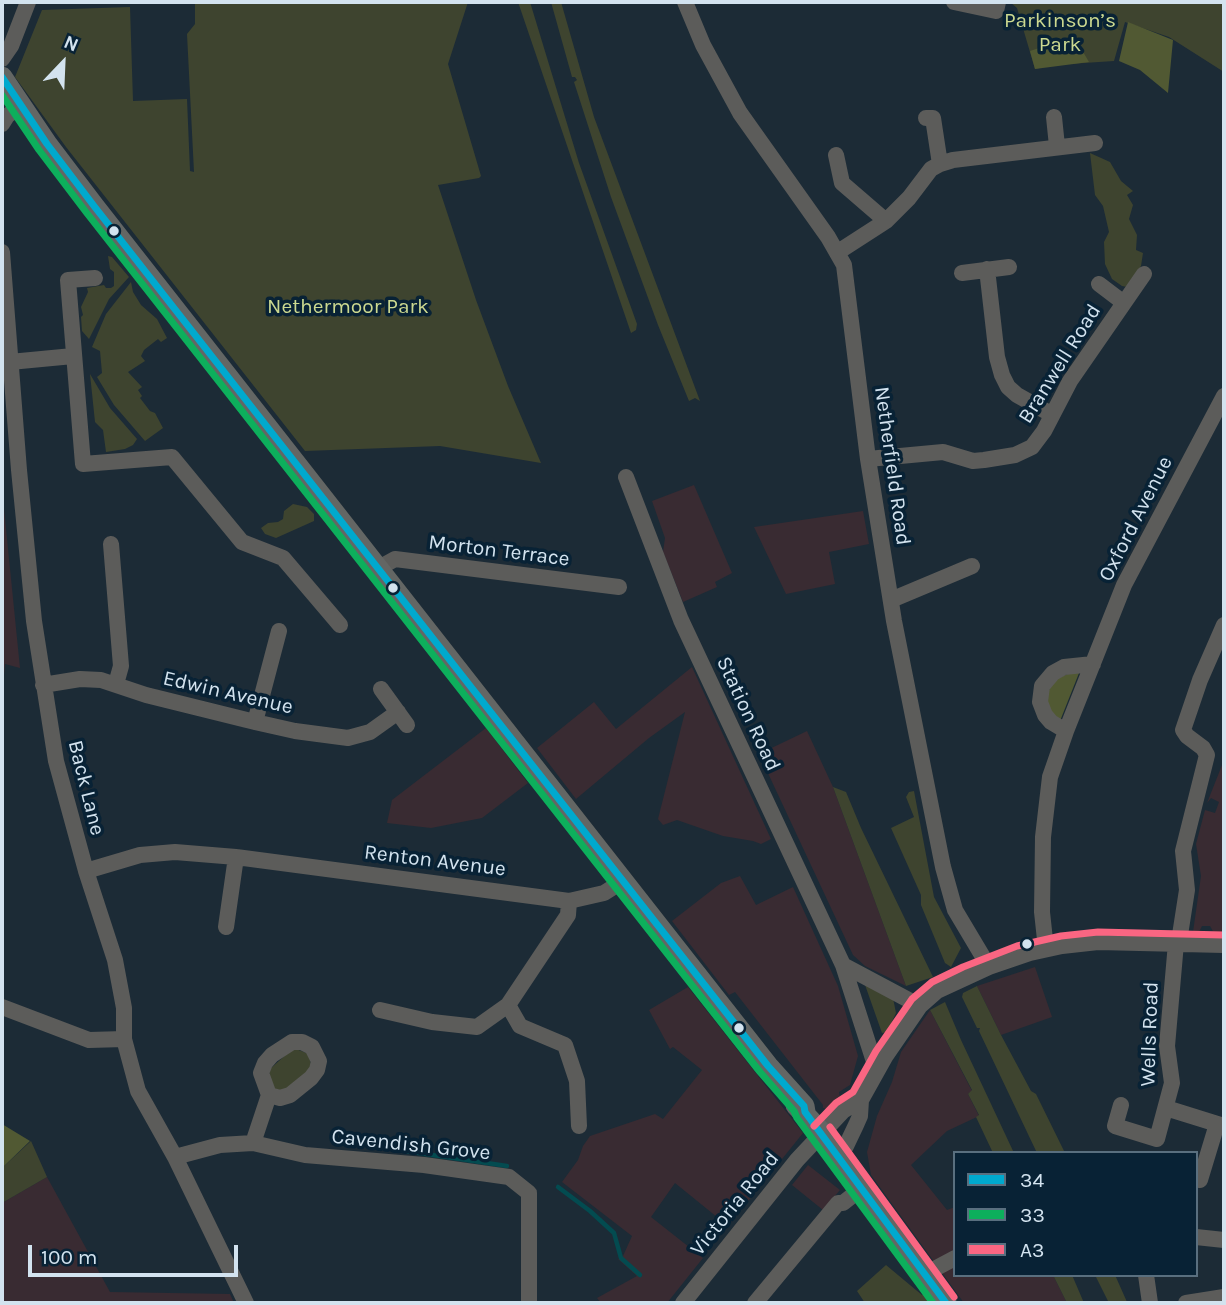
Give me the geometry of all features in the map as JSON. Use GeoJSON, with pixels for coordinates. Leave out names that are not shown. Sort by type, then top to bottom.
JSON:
{"type":"FeatureCollection","features":[{"type":"Feature","properties":{"kind":"main road"},"geometry":{"type":"LineString","coordinates":[[2,77],[20,106],[94,206],[788,1091],[790,1098],[822,1133],[946,1303]]}},
{"type":"Feature","properties":{"kind":"street"},"geometry":{"type":"LineString","coordinates":[[2,59],[12,46],[28,2]]}},
{"type":"Feature","properties":{"kind":"street","name":"Netherfield Road"},"geometry":{"type":"LineString","coordinates":[[685,2],[703,45],[740,113],[838,252],[848,277],[868,459],[891,600],[943,867],[955,910],[989,967]]}},
{"type":"Feature","properties":{"kind":"street"},"geometry":{"type":"LineString","coordinates":[[954,2],[996,11],[998,2]]}},
{"type":"Feature","properties":{"kind":"street"},"geometry":{"type":"LineString","coordinates":[[2,124],[7,116],[20,106]]}},
{"type":"Feature","properties":{"kind":"street"},"geometry":{"type":"LineString","coordinates":[[1054,117],[1057,146]]}},
{"type":"Feature","properties":{"kind":"street"},"geometry":{"type":"LineString","coordinates":[[926,118],[933,118],[940,164]]}},
{"type":"Feature","properties":{"kind":"street"},"geometry":{"type":"LineString","coordinates":[[838,252],[886,222],[931,169],[940,164],[1057,146],[1095,144]]}},
{"type":"Feature","properties":{"kind":"street"},"geometry":{"type":"LineString","coordinates":[[836,155],[842,183],[886,222]]}},
{"type":"Feature","properties":{"kind":"street","name":"Back Lane"},"geometry":{"type":"LineString","coordinates":[[2,252],[10,362],[8,399],[34,621],[56,761],[86,871],[115,960],[124,1008],[124,1039],[138,1091],[175,1157],[246,1303]]}},
{"type":"Feature","properties":{"kind":"street"},"geometry":{"type":"LineString","coordinates":[[962,273],[1009,267]]}},
{"type":"Feature","properties":{"kind":"street"},"geometry":{"type":"LineString","coordinates":[[987,269],[997,357],[1002,375],[1008,387],[1017,395],[1051,414]]}},
{"type":"Feature","properties":{"kind":"street","name":"Branwell Road"},"geometry":{"type":"LineString","coordinates":[[868,459],[936,452],[973,461],[1015,456],[1032,447],[1070,381],[1144,274]]}},
{"type":"Feature","properties":{"kind":"street"},"geometry":{"type":"LineString","coordinates":[[95,278],[68,280],[83,464],[172,457],[242,542],[283,558],[340,625]]}},
{"type":"Feature","properties":{"kind":"street","name":"Branwell Road"},"geometry":{"type":"LineString","coordinates":[[1099,284],[1124,303]]}},
{"type":"Feature","properties":{"kind":"street"},"geometry":{"type":"LineString","coordinates":[[10,362],[74,356]]}},
{"type":"Feature","properties":{"kind":"street","name":"Oxford Avenue"},"geometry":{"type":"LineString","coordinates":[[1045,949],[1042,912],[1043,837],[1050,777],[1066,731],[1133,568],[1224,396]]}},
{"type":"Feature","properties":{"kind":"street","name":"Station Road"},"geometry":{"type":"LineString","coordinates":[[626,477],[681,620],[843,965],[877,1072]]}},
{"type":"Feature","properties":{"kind":"street"},"geometry":{"type":"LineString","coordinates":[[111,544],[121,666],[117,684]]}},
{"type":"Feature","properties":{"kind":"street","name":"Morton Terrace"},"geometry":{"type":"LineString","coordinates":[[377,569],[395,559],[620,587]]}},
{"type":"Feature","properties":{"kind":"street"},"geometry":{"type":"LineString","coordinates":[[891,600],[972,566]]}},
{"type":"Feature","properties":{"kind":"street","name":"Wells Road"},"geometry":{"type":"LineString","coordinates":[[1221,1125],[1166,1108],[1172,1083],[1168,1055],[1176,943],[1180,935],[1187,890],[1183,851],[1207,755],[1183,730],[1200,680],[1224,625]]}},
{"type":"Feature","properties":{"kind":"street"},"geometry":{"type":"LineString","coordinates":[[255,722],[279,631]]}},
{"type":"Feature","properties":{"kind":"street"},"geometry":{"type":"LineString","coordinates":[[1066,731],[1045,715],[1040,702],[1042,686],[1053,673],[1064,667],[1093,664]]}},
{"type":"Feature","properties":{"kind":"street","name":"Edwin Avenue"},"geometry":{"type":"LineString","coordinates":[[43,685],[91,678],[146,695],[255,722],[348,738],[403,718],[381,689]]}},
{"type":"Feature","properties":{"kind":"street","name":"Renton Avenue"},"geometry":{"type":"LineString","coordinates":[[86,871],[140,855],[196,852],[569,901],[604,893],[623,881]]}},
{"type":"Feature","properties":{"kind":"street"},"geometry":{"type":"LineString","coordinates":[[226,927],[236,857]]}},
{"type":"Feature","properties":{"kind":"street"},"geometry":{"type":"LineString","coordinates":[[380,1010],[432,1022],[477,1027],[508,1005],[568,915],[569,901]]}},
{"type":"Feature","properties":{"kind":"street"},"geometry":{"type":"LineString","coordinates":[[837,1154],[845,1146],[856,1125],[860,1116],[861,1100],[877,1072],[925,1001],[968,976],[1045,949],[1098,942],[1224,944]]}},
{"type":"Feature","properties":{"kind":"street"},"geometry":{"type":"LineString","coordinates":[[843,965],[925,1001]]}},
{"type":"Feature","properties":{"kind":"street"},"geometry":{"type":"LineString","coordinates":[[508,1005],[520,1026],[565,1045],[577,1081],[579,1126]]}},
{"type":"Feature","properties":{"kind":"street"},"geometry":{"type":"LineString","coordinates":[[2,1007],[89,1040],[124,1039]]}},
{"type":"Feature","properties":{"kind":"street"},"geometry":{"type":"LineString","coordinates":[[253,1143],[269,1095]]}},
{"type":"Feature","properties":{"kind":"street","name":"Victoria Road"},"geometry":{"type":"LineString","coordinates":[[683,1303],[797,1160],[843,1111],[861,1100]]}},
{"type":"Feature","properties":{"kind":"street"},"geometry":{"type":"LineString","coordinates":[[1121,1105],[1115,1126],[1157,1139],[1166,1108]]}},
{"type":"Feature","properties":{"kind":"street"},"geometry":{"type":"LineString","coordinates":[[1199,1180],[1221,1125]]}},
{"type":"Feature","properties":{"kind":"street","name":"Cavendish Grove"},"geometry":{"type":"LineString","coordinates":[[175,1157],[220,1145],[253,1143],[305,1155],[424,1164],[509,1177],[529,1193],[529,1303]]}},
{"type":"Feature","properties":{"kind":"street"},"geometry":{"type":"LineString","coordinates":[[755,1303],[838,1203],[843,1203],[862,1188]]}},
{"type":"Feature","properties":{"kind":"street"},"geometry":{"type":"LineString","coordinates":[[788,1276],[841,1212],[843,1203]]}},
{"type":"Feature","properties":{"kind":"street"},"geometry":{"type":"LineString","coordinates":[[1198,1237],[1224,1240]]}},
{"type":"Feature","properties":{"kind":"street"},"geometry":{"type":"LineString","coordinates":[[925,1274],[953,1259]]}},
{"type":"Feature","properties":{"kind":"street"},"geometry":{"type":"LineString","coordinates":[[1146,1277],[1150,1303]]}},
{"type":"Feature","properties":{"kind":"street"},"geometry":{"type":"LineString","coordinates":[[1186,1303],[1224,1297]]}},
{"type":"Feature","properties":{"kind":"shaded area"},"geometry":{"type":"Polygon","coordinates":[[[694,485],[732,573],[715,582],[717,587],[683,602],[663,552],[665,538],[652,501],[694,485]]]}},
{"type":"Feature","properties":{"kind":"shaded area"},"geometry":{"type":"Polygon","coordinates":[[[2,489],[20,668],[5,664],[2,698],[2,489]]]}},
{"type":"Feature","properties":{"kind":"shaded area"},"geometry":{"type":"Polygon","coordinates":[[[863,511],[869,544],[829,552],[835,584],[786,594],[754,527],[863,511]]]}},
{"type":"Feature","properties":{"kind":"shaded area"},"geometry":{"type":"Polygon","coordinates":[[[692,667],[771,839],[761,844],[723,836],[677,820],[663,825],[658,819],[685,712],[649,738],[576,799],[537,748],[594,702],[616,729],[692,667]]]}},
{"type":"Feature","properties":{"kind":"shaded area"},"geometry":{"type":"Polygon","coordinates":[[[486,728],[528,783],[482,818],[431,828],[387,823],[392,800],[486,728]]]}},
{"type":"Feature","properties":{"kind":"shaded area"},"geometry":{"type":"Polygon","coordinates":[[[807,731],[833,787],[906,986],[865,966],[853,955],[759,754],[807,731]]]}},
{"type":"Feature","properties":{"kind":"shaded area"},"geometry":{"type":"Polygon","coordinates":[[[1224,760],[1224,933],[1214,933],[1210,926],[1202,926],[1199,932],[1193,932],[1201,876],[1196,844],[1205,810],[1215,813],[1219,802],[1211,798],[1207,803],[1224,760]]]}},
{"type":"Feature","properties":{"kind":"shaded area"},"geometry":{"type":"Polygon","coordinates":[[[740,876],[756,905],[793,887],[838,986],[858,1056],[850,1085],[839,1092],[840,1098],[827,1109],[823,1108],[735,992],[729,995],[672,921],[721,883],[740,876]]]}},
{"type":"Feature","properties":{"kind":"shaded area"},"geometry":{"type":"Polygon","coordinates":[[[1035,967],[1052,1017],[1001,1035],[977,986],[1035,967]]]}},
{"type":"Feature","properties":{"kind":"shaded area"},"geometry":{"type":"Polygon","coordinates":[[[688,987],[803,1133],[728,1226],[675,1183],[651,1217],[703,1258],[667,1303],[601,1303],[597,1298],[637,1276],[618,1259],[623,1256],[632,1236],[562,1182],[578,1160],[590,1136],[655,1114],[663,1119],[702,1070],[673,1047],[670,1049],[649,1010],[688,987]]]}},
{"type":"Feature","properties":{"kind":"shaded area"},"geometry":{"type":"Polygon","coordinates":[[[930,1010],[972,1091],[968,1094],[979,1116],[947,1131],[911,1165],[947,1210],[953,1208],[953,1277],[1054,1277],[1067,1303],[964,1303],[871,1175],[867,1152],[877,1116],[892,1082],[901,1052],[930,1010]]]}},
{"type":"Feature","properties":{"kind":"shaded area"},"geometry":{"type":"Polygon","coordinates":[[[808,1165],[840,1190],[823,1210],[792,1185],[808,1165]]]}},
{"type":"Feature","properties":{"kind":"shaded area"},"geometry":{"type":"Polygon","coordinates":[[[47,1177],[110,1292],[230,1294],[234,1303],[2,1303],[2,1203],[47,1177]]]}},
{"type":"Feature","properties":{"kind":"green space","name":"Nethermoor Park"},"geometry":{"type":"Polygon","coordinates":[[[195,2],[468,2],[448,64],[481,176],[438,185],[476,300],[508,386],[541,463],[440,446],[305,451],[66,147],[15,77],[42,10],[130,7],[133,101],[187,99],[190,171],[194,172],[187,34],[195,24],[195,2]]]}},
{"type":"Feature","properties":{"kind":"green space"},"geometry":{"type":"Polygon","coordinates":[[[518,2],[530,2],[579,163],[637,324],[636,330],[631,333],[518,2]]]}},
{"type":"Feature","properties":{"kind":"green space"},"geometry":{"type":"Polygon","coordinates":[[[551,2],[561,2],[594,117],[700,401],[695,398],[689,401],[658,325],[611,197],[551,2]]]}},
{"type":"Feature","properties":{"kind":"green space","name":"Parkinson’s Park"},"geometry":{"type":"Polygon","coordinates":[[[1010,2],[1224,2],[1224,72],[1169,37],[1125,22],[1114,61],[1035,69],[1017,8],[1010,2]]]}},
{"type":"Feature","properties":{"kind":"green space"},"geometry":{"type":"Polygon","coordinates":[[[1128,22],[1173,40],[1168,93],[1140,70],[1119,61],[1128,22]]]}},
{"type":"Feature","properties":{"kind":"green space"},"geometry":{"type":"Polygon","coordinates":[[[1042,47],[1082,50],[1089,62],[1035,69],[1030,51],[1042,47]]]}},
{"type":"Feature","properties":{"kind":"green space"},"geometry":{"type":"Polygon","coordinates":[[[1090,153],[1110,162],[1121,181],[1133,191],[1127,195],[1133,205],[1129,219],[1137,235],[1136,250],[1143,253],[1141,266],[1127,287],[1112,279],[1105,264],[1104,242],[1109,232],[1103,206],[1095,195],[1090,153]]]}},
{"type":"Feature","properties":{"kind":"green space"},"geometry":{"type":"Polygon","coordinates":[[[108,256],[112,257],[129,277],[109,299],[89,339],[82,331],[81,307],[88,292],[87,288],[114,286],[114,272],[110,269],[108,256]]]}},
{"type":"Feature","properties":{"kind":"green space"},"geometry":{"type":"Polygon","coordinates":[[[131,282],[133,292],[141,305],[157,319],[167,338],[161,342],[158,339],[144,350],[141,356],[145,361],[128,372],[142,387],[138,390],[142,396],[140,398],[150,411],[155,413],[163,428],[145,441],[114,405],[97,377],[102,373],[100,351],[92,347],[106,314],[131,282]]]}},
{"type":"Feature","properties":{"kind":"green space"},"geometry":{"type":"Polygon","coordinates":[[[90,374],[110,408],[137,439],[133,445],[106,452],[103,430],[95,422],[90,374]]]}},
{"type":"Feature","properties":{"kind":"green space"},"geometry":{"type":"Polygon","coordinates":[[[293,504],[307,507],[314,514],[314,521],[276,538],[265,534],[261,528],[283,519],[284,511],[293,504]]]}},
{"type":"Feature","properties":{"kind":"green space"},"geometry":{"type":"Polygon","coordinates":[[[1081,668],[1060,721],[1053,716],[1047,701],[1048,692],[1054,680],[1081,668]]]}},
{"type":"Feature","properties":{"kind":"green space"},"geometry":{"type":"Polygon","coordinates":[[[833,787],[846,792],[933,977],[906,986],[833,787]]]}},
{"type":"Feature","properties":{"kind":"green space"},"geometry":{"type":"Polygon","coordinates":[[[914,791],[934,897],[961,948],[951,967],[945,963],[921,905],[921,895],[891,828],[914,817],[906,797],[909,792],[914,791]]]}},
{"type":"Feature","properties":{"kind":"green space"},"geometry":{"type":"Polygon","coordinates":[[[864,982],[893,998],[896,1013],[887,1032],[882,1033],[864,982]]]}},
{"type":"Feature","properties":{"kind":"green space"},"geometry":{"type":"Polygon","coordinates":[[[977,986],[1064,1151],[1036,1151],[979,1031],[980,1028],[977,1028],[962,997],[963,993],[977,986]]]}},
{"type":"Feature","properties":{"kind":"green space"},"geometry":{"type":"Polygon","coordinates":[[[945,1002],[1013,1151],[992,1151],[968,1094],[972,1090],[930,1010],[945,1002]]]}},
{"type":"Feature","properties":{"kind":"green space"},"geometry":{"type":"Polygon","coordinates":[[[296,1049],[309,1054],[311,1065],[308,1072],[291,1088],[279,1092],[268,1084],[270,1069],[296,1049]]]}},
{"type":"Feature","properties":{"kind":"green space"},"geometry":{"type":"Polygon","coordinates":[[[2,1124],[30,1141],[2,1168],[2,1124]]]}},
{"type":"Feature","properties":{"kind":"green space"},"geometry":{"type":"Polygon","coordinates":[[[31,1141],[47,1177],[2,1203],[2,1168],[31,1141]]]}},
{"type":"Feature","properties":{"kind":"green space"},"geometry":{"type":"Polygon","coordinates":[[[886,1265],[922,1295],[925,1293],[933,1303],[865,1303],[857,1291],[886,1265]]]}},
{"type":"Feature","properties":{"kind":"green space"},"geometry":{"type":"Polygon","coordinates":[[[1054,1277],[1073,1277],[1084,1303],[1067,1303],[1054,1277]]]}},
{"type":"Feature","properties":{"kind":"green space"},"geometry":{"type":"Polygon","coordinates":[[[1096,1277],[1116,1277],[1127,1302],[1109,1303],[1096,1277]]]}},
{"type":"Feature","properties":{"kind":"waterway"},"geometry":{"type":"LineString","coordinates":[[378,1147],[507,1166]]}},
{"type":"Feature","properties":{"kind":"waterway"},"geometry":{"type":"LineString","coordinates":[[558,1187],[614,1233],[621,1258],[640,1275]]}},
{"type":"Feature","properties":{"kind":"transit line","name":"34"},"geometry":{"type":"LineString","coordinates":[[2,77],[47,144],[94,206],[768,1066],[804,1106],[805,1112],[946,1303]]}},
{"type":"Feature","properties":{"kind":"transit line","name":"33"},"geometry":{"type":"LineString","coordinates":[[2,95],[86,212],[760,1072],[794,1111],[933,1303]]}},
{"type":"Feature","properties":{"kind":"transit line","name":"A3"},"geometry":{"type":"LineString","coordinates":[[814,1126],[836,1103],[853,1092],[876,1051],[912,999],[932,982],[963,967],[1017,946],[1061,936],[1098,932],[1224,935]]}},
{"type":"Feature","properties":{"kind":"transit line","name":"A3"},"geometry":{"type":"LineString","coordinates":[[830,1127],[954,1297]]}}]}
